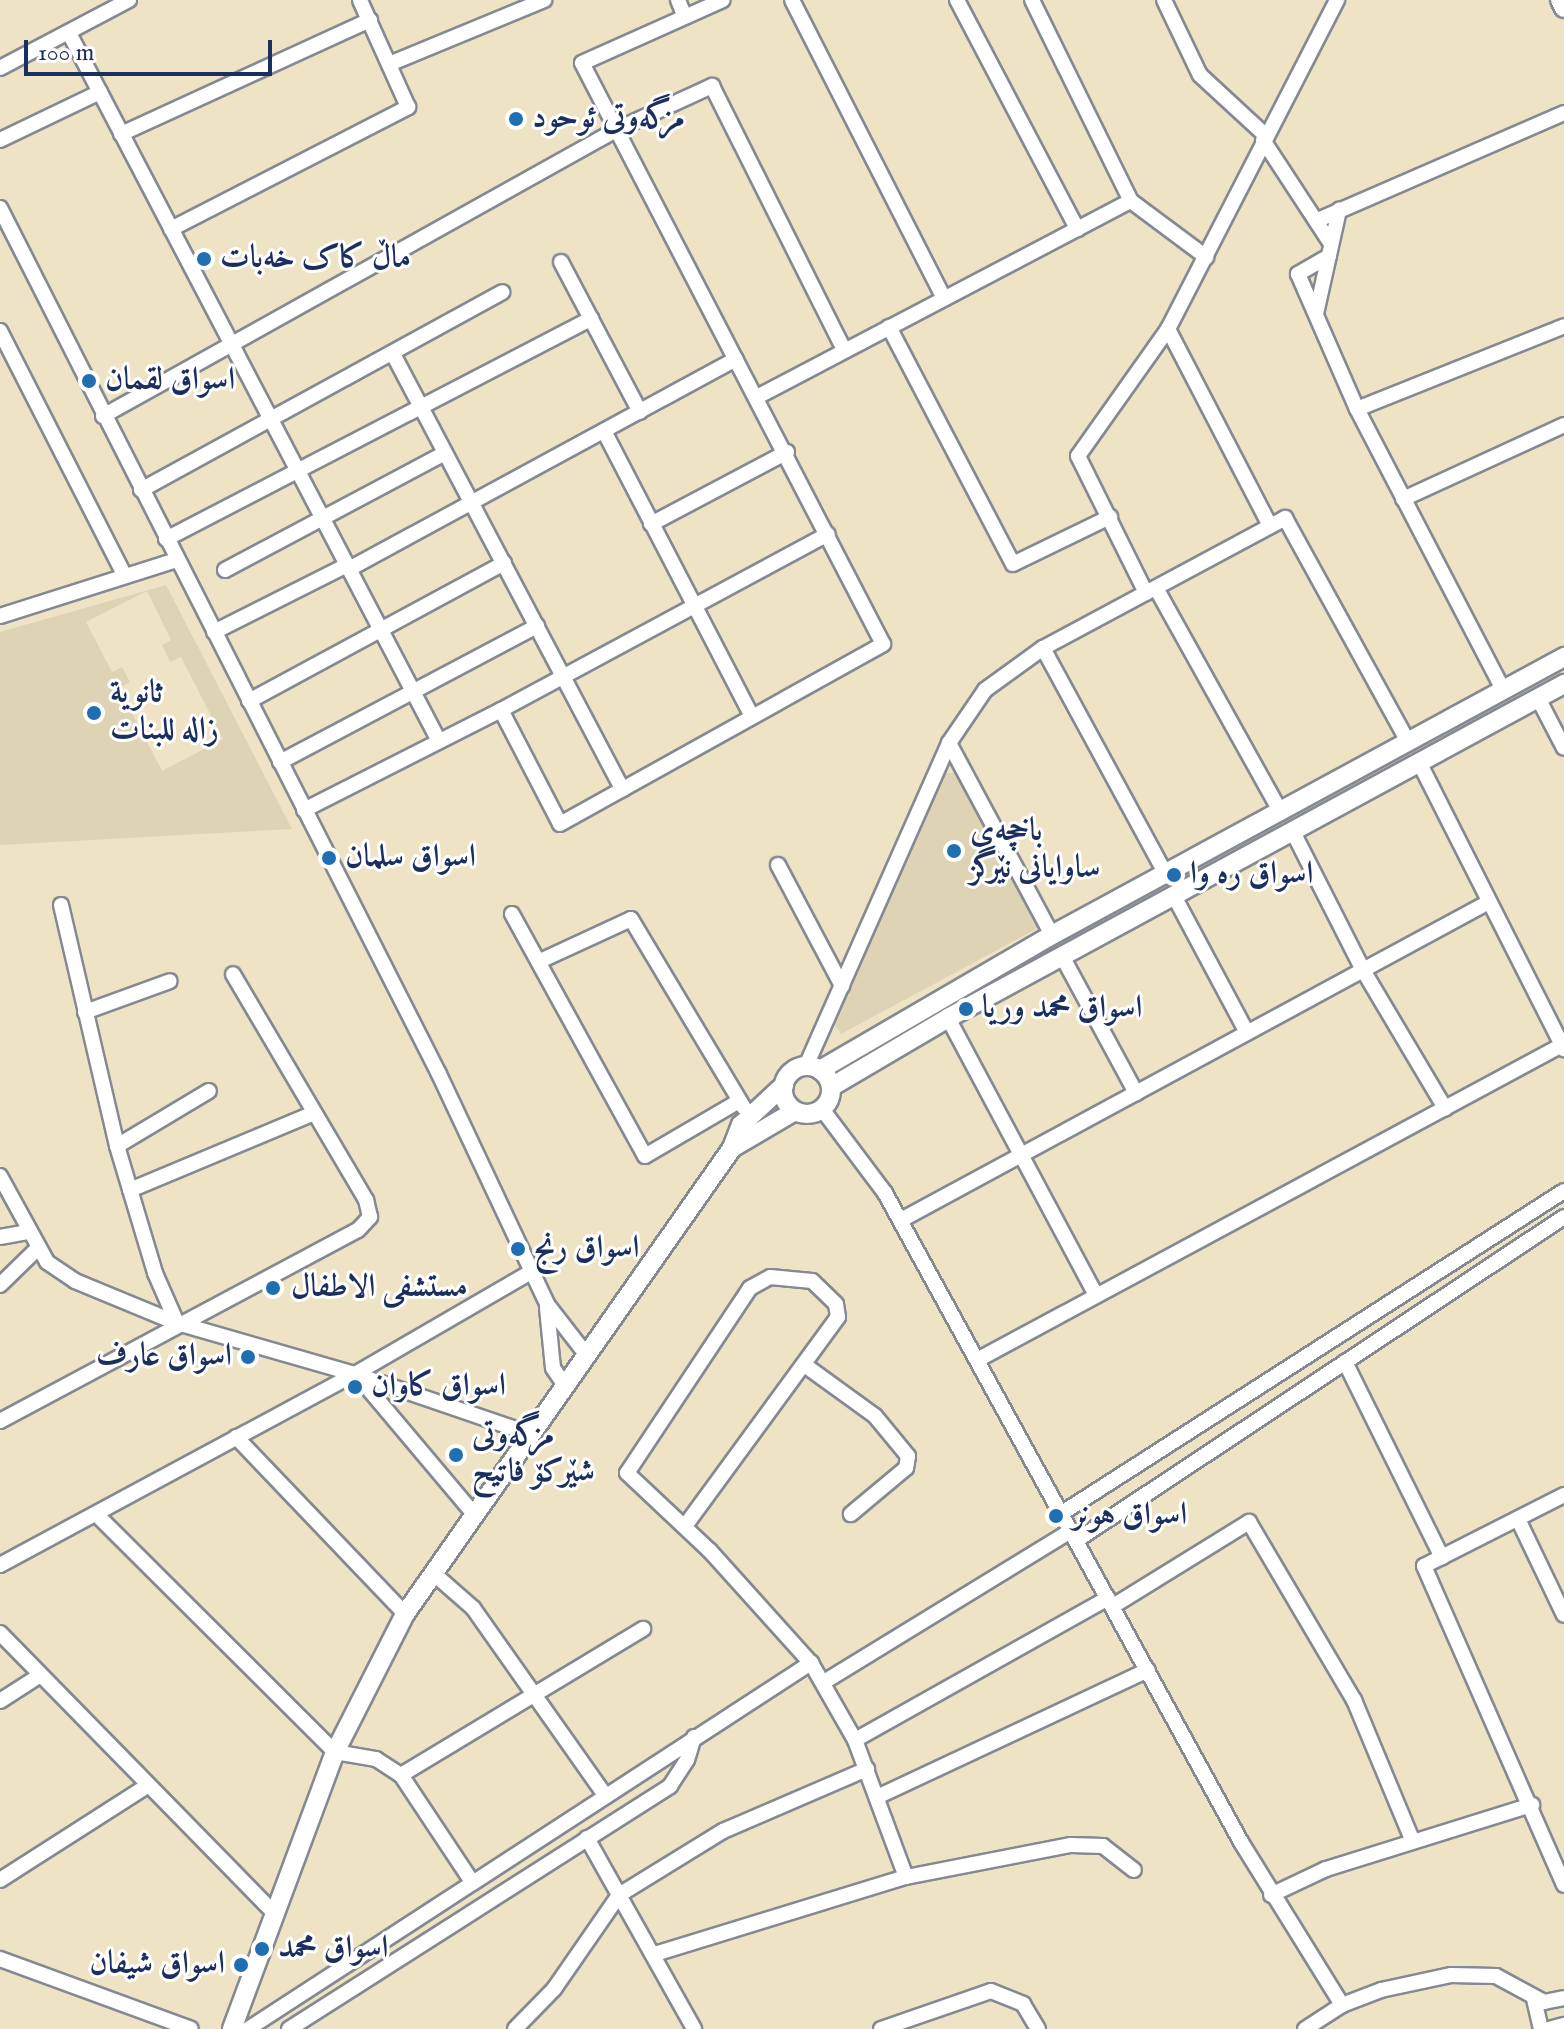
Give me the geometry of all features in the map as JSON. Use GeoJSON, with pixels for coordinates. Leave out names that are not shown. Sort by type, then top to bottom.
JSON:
{"type":"FeatureCollection","features":[{"type":"Feature","properties":{"kind":"street"},"geometry":{"type":"LineString","coordinates":[[0,68],[129,0]]}},
{"type":"Feature","properties":{"kind":"street"},"geometry":{"type":"LineString","coordinates":[[171,229],[408,107],[360,0]]}},
{"type":"Feature","properties":{"kind":"street"},"geometry":{"type":"LineString","coordinates":[[389,64],[523,4],[544,0]]}},
{"type":"Feature","properties":{"kind":"street"},"geometry":{"type":"LineString","coordinates":[[678,0],[685,17]]}},
{"type":"Feature","properties":{"kind":"street"},"geometry":{"type":"LineString","coordinates":[[501,710],[560,824],[883,644],[787,452],[582,63],[723,0]]}},
{"type":"Feature","properties":{"kind":"street"},"geometry":{"type":"LineString","coordinates":[[792,0],[944,298]]}},
{"type":"Feature","properties":{"kind":"street"},"geometry":{"type":"LineString","coordinates":[[957,0],[1077,229]]}},
{"type":"Feature","properties":{"kind":"street"},"geometry":{"type":"LineString","coordinates":[[1032,0],[1131,201],[1206,257]]}},
{"type":"Feature","properties":{"kind":"street"},"geometry":{"type":"LineString","coordinates":[[1164,0],[1200,75],[1264,137],[1318,220],[1330,250]]}},
{"type":"Feature","properties":{"kind":"street"},"geometry":{"type":"LineString","coordinates":[[1281,813],[1151,590],[1078,456],[1168,329],[1337,0]]}},
{"type":"Feature","properties":{"kind":"street"},"geometry":{"type":"LineString","coordinates":[[1560,0],[1564,8]]}},
{"type":"Feature","properties":{"kind":"street"},"geometry":{"type":"LineString","coordinates":[[121,134],[370,20]]}},
{"type":"Feature","properties":{"kind":"street"},"geometry":{"type":"LineString","coordinates":[[69,33],[439,741]]}},
{"type":"Feature","properties":{"kind":"street"},"geometry":{"type":"LineString","coordinates":[[103,416],[616,130],[712,86],[844,350]]}},
{"type":"Feature","properties":{"kind":"street"},"geometry":{"type":"LineString","coordinates":[[0,140],[100,92]]}},
{"type":"Feature","properties":{"kind":"street"},"geometry":{"type":"LineString","coordinates":[[1318,220],[1564,113]]}},
{"type":"Feature","properties":{"kind":"street"},"geometry":{"type":"LineString","coordinates":[[757,397],[1131,201]]}},
{"type":"Feature","properties":{"kind":"street"},"geometry":{"type":"LineString","coordinates":[[0,208],[304,810],[547,1304],[585,1353]]}},
{"type":"Feature","properties":{"kind":"street"},"geometry":{"type":"LineString","coordinates":[[1316,314],[1339,210]]}},
{"type":"Feature","properties":{"kind":"street"},"geometry":{"type":"LineString","coordinates":[[1330,250],[1298,274],[1357,409],[1503,690]]}},
{"type":"Feature","properties":{"kind":"street"},"geometry":{"type":"LineString","coordinates":[[561,262],[640,412]]}},
{"type":"Feature","properties":{"kind":"street"},"geometry":{"type":"LineString","coordinates":[[141,490],[502,292]]}},
{"type":"Feature","properties":{"kind":"street"},"geometry":{"type":"LineString","coordinates":[[166,539],[591,319]]}},
{"type":"Feature","properties":{"kind":"street"},"geometry":{"type":"LineString","coordinates":[[1357,409],[1564,326]]}},
{"type":"Feature","properties":{"kind":"street"},"geometry":{"type":"LineString","coordinates":[[889,327],[1013,564],[1110,517]]}},
{"type":"Feature","properties":{"kind":"street"},"geometry":{"type":"LineString","coordinates":[[1168,329],[1270,526]]}},
{"type":"Feature","properties":{"kind":"street"},"geometry":{"type":"LineString","coordinates":[[0,331],[125,576]]}},
{"type":"Feature","properties":{"kind":"street"},"geometry":{"type":"LineString","coordinates":[[393,354],[622,789]]}},
{"type":"Feature","properties":{"kind":"street"},"geometry":{"type":"LineString","coordinates":[[214,632],[472,503],[736,359]]}},
{"type":"Feature","properties":{"kind":"street"},"geometry":{"type":"LineString","coordinates":[[1403,499],[1564,425]]}},
{"type":"Feature","properties":{"kind":"street"},"geometry":{"type":"LineString","coordinates":[[604,431],[692,607],[752,717]]}},
{"type":"Feature","properties":{"kind":"street"},"geometry":{"type":"LineString","coordinates":[[651,524],[787,452]]}},
{"type":"Feature","properties":{"kind":"street"},"geometry":{"type":"LineString","coordinates":[[225,570],[445,453]]}},
{"type":"Feature","properties":{"kind":"street"},"geometry":{"type":"LineString","coordinates":[[813,1068],[842,986],[949,743],[985,690],[1043,648],[1285,518],[1408,742]]}},
{"type":"Feature","properties":{"kind":"street"},"geometry":{"type":"LineString","coordinates":[[304,810],[501,710],[828,534]]}},
{"type":"Feature","properties":{"kind":"street"},"geometry":{"type":"LineString","coordinates":[[0,616],[177,560]]}},
{"type":"Feature","properties":{"kind":"street"},"geometry":{"type":"LineString","coordinates":[[249,701],[504,563]]}},
{"type":"Feature","properties":{"kind":"street"},"geometry":{"type":"LineString","coordinates":[[280,762],[537,626]]}},
{"type":"Feature","properties":{"kind":"street"},"geometry":{"type":"LineString","coordinates":[[1043,648],[1167,876]]}},
{"type":"Feature","properties":{"kind":"street"},"geometry":{"type":"LineString","coordinates":[[512,914],[645,1156],[744,1108],[784,1085],[792,1072],[813,1068],[1564,657]]}},
{"type":"Feature","properties":{"kind":"street"},"geometry":{"type":"LineString","coordinates":[[784,1085],[785,1100],[795,1111],[809,1114],[822,1109],[831,1087],[948,1018],[1564,684]]}},
{"type":"Feature","properties":{"kind":"street"},"geometry":{"type":"LineString","coordinates":[[1538,698],[1564,748]]}},
{"type":"Feature","properties":{"kind":"street"},"geometry":{"type":"LineString","coordinates":[[949,743],[1052,935]]}},
{"type":"Feature","properties":{"kind":"street"},"geometry":{"type":"LineString","coordinates":[[979,1359],[1563,1047],[1419,762]]}},
{"type":"Feature","properties":{"kind":"street"},"geometry":{"type":"LineString","coordinates":[[1325,789],[1336,808]]}},
{"type":"Feature","properties":{"kind":"street"},"geometry":{"type":"LineString","coordinates":[[1293,832],[1363,970],[1445,1108]]}},
{"type":"Feature","properties":{"kind":"street"},"geometry":{"type":"LineString","coordinates":[[778,865],[842,986]]}},
{"type":"Feature","properties":{"kind":"street"},"geometry":{"type":"LineString","coordinates":[[1174,896],[1247,1033]]}},
{"type":"Feature","properties":{"kind":"street"},"geometry":{"type":"LineString","coordinates":[[901,1220],[1489,902]]}},
{"type":"Feature","properties":{"kind":"street"},"geometry":{"type":"LineString","coordinates":[[61,905],[117,1146],[177,1323]]}},
{"type":"Feature","properties":{"kind":"street"},"geometry":{"type":"LineString","coordinates":[[232,2029],[335,1752],[405,1614],[527,1433],[732,1148],[744,1108],[631,919],[540,961]]}},
{"type":"Feature","properties":{"kind":"street"},"geometry":{"type":"LineString","coordinates":[[1062,956],[1136,1093]]}},
{"type":"Feature","properties":{"kind":"street"},"geometry":{"type":"LineString","coordinates":[[0,1421],[177,1323],[366,1225],[370,1208],[233,974]]}},
{"type":"Feature","properties":{"kind":"street"},"geometry":{"type":"LineString","coordinates":[[85,1012],[170,981]]}},
{"type":"Feature","properties":{"kind":"street"},"geometry":{"type":"LineString","coordinates":[[948,1018],[1096,1295]]}},
{"type":"Feature","properties":{"kind":"street"},"geometry":{"type":"LineString","coordinates":[[813,1068],[831,1087]]}},
{"type":"Feature","properties":{"kind":"street"},"geometry":{"type":"LineString","coordinates":[[117,1146],[209,1091]]}},
{"type":"Feature","properties":{"kind":"street"},"geometry":{"type":"LineString","coordinates":[[822,1109],[901,1220],[1271,1895],[1342,2005]]}},
{"type":"Feature","properties":{"kind":"street"},"geometry":{"type":"LineString","coordinates":[[732,1148],[795,1111]]}},
{"type":"Feature","properties":{"kind":"street"},"geometry":{"type":"LineString","coordinates":[[130,1190],[314,1113]]}},
{"type":"Feature","properties":{"kind":"street"},"geometry":{"type":"LineString","coordinates":[[0,1176],[38,1248],[57,1272],[177,1323],[355,1374],[527,1433]]}},
{"type":"Feature","properties":{"kind":"street"},"geometry":{"type":"LineString","coordinates":[[1062,1513],[1564,1191]]}},
{"type":"Feature","properties":{"kind":"street"},"geometry":{"type":"LineString","coordinates":[[824,1682],[1074,1535],[1345,1362],[1564,1217]]}},
{"type":"Feature","properties":{"kind":"street"},"geometry":{"type":"LineString","coordinates":[[0,1237],[29,1232]]}},
{"type":"Feature","properties":{"kind":"street"},"geometry":{"type":"LineString","coordinates":[[0,1285],[38,1248]]}},
{"type":"Feature","properties":{"kind":"street"},"geometry":{"type":"LineString","coordinates":[[0,1565],[355,1374],[533,1271]]}},
{"type":"Feature","properties":{"kind":"street"},"geometry":{"type":"LineString","coordinates":[[685,1526],[806,1366],[838,1317],[836,1304],[799,1276],[770,1277],[756,1283],[628,1468],[632,1481],[685,1526],[811,1663],[824,1682],[855,1740],[906,1877]]}},
{"type":"Feature","properties":{"kind":"street"},"geometry":{"type":"LineString","coordinates":[[547,1304],[553,1368],[563,1383]]}},
{"type":"Feature","properties":{"kind":"street"},"geometry":{"type":"LineString","coordinates":[[1345,1362],[1442,1557]]}},
{"type":"Feature","properties":{"kind":"street"},"geometry":{"type":"LineString","coordinates":[[806,1366],[875,1416],[908,1456],[906,1468],[851,1514]]}},
{"type":"Feature","properties":{"kind":"street"},"geometry":{"type":"LineString","coordinates":[[355,1374],[473,1513]]}},
{"type":"Feature","properties":{"kind":"street"},"geometry":{"type":"LineString","coordinates":[[236,1437],[405,1614]]}},
{"type":"Feature","properties":{"kind":"street"},"geometry":{"type":"LineString","coordinates":[[1564,1495],[1424,1566],[1532,1805],[1564,1885]]}},
{"type":"Feature","properties":{"kind":"street"},"geometry":{"type":"LineString","coordinates":[[96,1514],[335,1752],[366,1755],[401,1775],[472,1882]]}},
{"type":"Feature","properties":{"kind":"street"},"geometry":{"type":"LineString","coordinates":[[1518,1519],[1564,1615]]}},
{"type":"Feature","properties":{"kind":"street"},"geometry":{"type":"LineString","coordinates":[[855,1740],[1111,1602],[1249,1522],[1354,1700],[1412,1839]]}},
{"type":"Feature","properties":{"kind":"street"},"geometry":{"type":"LineString","coordinates":[[433,1573],[473,1608],[538,1695],[605,1795]]}},
{"type":"Feature","properties":{"kind":"street"},"geometry":{"type":"LineString","coordinates":[[401,1775],[643,1629]]}},
{"type":"Feature","properties":{"kind":"street"},"geometry":{"type":"LineString","coordinates":[[0,1633],[275,1914]]}},
{"type":"Feature","properties":{"kind":"street"},"geometry":{"type":"LineString","coordinates":[[248,2029],[811,1663]]}},
{"type":"Feature","properties":{"kind":"street"},"geometry":{"type":"LineString","coordinates":[[877,1797],[1148,1670]]}},
{"type":"Feature","properties":{"kind":"street"},"geometry":{"type":"LineString","coordinates":[[0,1701],[39,1676]]}},
{"type":"Feature","properties":{"kind":"street"},"geometry":{"type":"LineString","coordinates":[[289,2029],[670,1786],[687,1760],[694,1737]]}},
{"type":"Feature","properties":{"kind":"street"},"geometry":{"type":"LineString","coordinates":[[515,2029],[554,1989],[619,1895],[723,1831],[867,1769]]}},
{"type":"Feature","properties":{"kind":"street"},"geometry":{"type":"LineString","coordinates":[[0,1880],[147,1786]]}},
{"type":"Feature","properties":{"kind":"street"},"geometry":{"type":"LineString","coordinates":[[1271,1895],[1326,1869],[1412,1839],[1532,1805]]}},
{"type":"Feature","properties":{"kind":"street"},"geometry":{"type":"LineString","coordinates":[[587,1838],[655,1954],[694,2029]]}},
{"type":"Feature","properties":{"kind":"street"},"geometry":{"type":"LineString","coordinates":[[655,1954],[906,1877],[1089,1843],[1119,1855],[1134,1870]]}},
{"type":"Feature","properties":{"kind":"street"},"geometry":{"type":"LineString","coordinates":[[511,1857],[525,1878]]}},
{"type":"Feature","properties":{"kind":"street"},"geometry":{"type":"LineString","coordinates":[[0,1959],[191,2029]]}},
{"type":"Feature","properties":{"kind":"street"},"geometry":{"type":"LineString","coordinates":[[1305,2029],[1342,2005],[1381,1990],[1474,1973],[1496,1976],[1534,1999],[1564,1998]]}},
{"type":"Feature","properties":{"kind":"street"},"geometry":{"type":"LineString","coordinates":[[881,2029],[991,1991],[1023,2004],[1038,2029]]}},
{"type":"Feature","properties":{"kind":"street"},"geometry":{"type":"LineString","coordinates":[[1534,1999],[1541,2029]]}},
{"type":"Feature","properties":{"kind":"street"},"geometry":{"type":"LineString","coordinates":[[1549,2029],[1564,2025]]}},
{"type":"Feature","properties":{"kind":"shaded area","name":"ثانوية زاله للبنات"},"geometry":{"type":"Polygon","coordinates":[[[166,585],[292,829],[0,845],[0,632],[166,585]],[[147,591],[86,622],[112,672],[122,667],[130,682],[119,688],[162,771],[223,739],[181,657],[170,662],[162,645],[171,640],[147,591]]]}},
{"type":"Feature","properties":{"kind":"shaded area","name":"باخچەی ساوایانی نێرگز"},"geometry":{"type":"Polygon","coordinates":[[[944,773],[956,773],[1038,928],[841,1034],[835,1025],[944,773]]]}},
{"type":"Feature","properties":{"kind":"place","name":"مزگەوتی ئوحود"},"geometry":{"type":"Point","coordinates":[516,119]}},
{"type":"Feature","properties":{"kind":"place","name":"ماڵ کاک خەبات"},"geometry":{"type":"Point","coordinates":[204,259]}},
{"type":"Feature","properties":{"kind":"place","name":"اسواق لقمان"},"geometry":{"type":"Point","coordinates":[89,381]}},
{"type":"Feature","properties":{"kind":"place","name":"ثانوية زاله للبنات"},"geometry":{"type":"Point","coordinates":[94,713]}},
{"type":"Feature","properties":{"kind":"place","name":"باخچەی ساوایانی نێرگز"},"geometry":{"type":"Point","coordinates":[954,851]}},
{"type":"Feature","properties":{"kind":"place","name":"اسواق سلمان"},"geometry":{"type":"Point","coordinates":[329,858]}},
{"type":"Feature","properties":{"kind":"place","name":"اسواق ره وا"},"geometry":{"type":"Point","coordinates":[1174,875]}},
{"type":"Feature","properties":{"kind":"place","name":"اسواق محمد وريا"},"geometry":{"type":"Point","coordinates":[966,1009]}},
{"type":"Feature","properties":{"kind":"place","name":"اسواق رنج"},"geometry":{"type":"Point","coordinates":[518,1249]}},
{"type":"Feature","properties":{"kind":"place","name":"مستشفى الاطفال"},"geometry":{"type":"Point","coordinates":[273,1288]}},
{"type":"Feature","properties":{"kind":"place","name":"اسواق عارف"},"geometry":{"type":"Point","coordinates":[248,1357]}},
{"type":"Feature","properties":{"kind":"place","name":"اسواق كاوان"},"geometry":{"type":"Point","coordinates":[355,1387]}},
{"type":"Feature","properties":{"kind":"place","name":"مزگەوتی شێرکۆ فاتیح"},"geometry":{"type":"Point","coordinates":[456,1455]}},
{"type":"Feature","properties":{"kind":"place","name":"اسواق هونر"},"geometry":{"type":"Point","coordinates":[1056,1516]}},
{"type":"Feature","properties":{"kind":"place","name":"اسواق محمد"},"geometry":{"type":"Point","coordinates":[262,1949]}},
{"type":"Feature","properties":{"kind":"place","name":"اسواق شيفان"},"geometry":{"type":"Point","coordinates":[241,1965]}}]}
